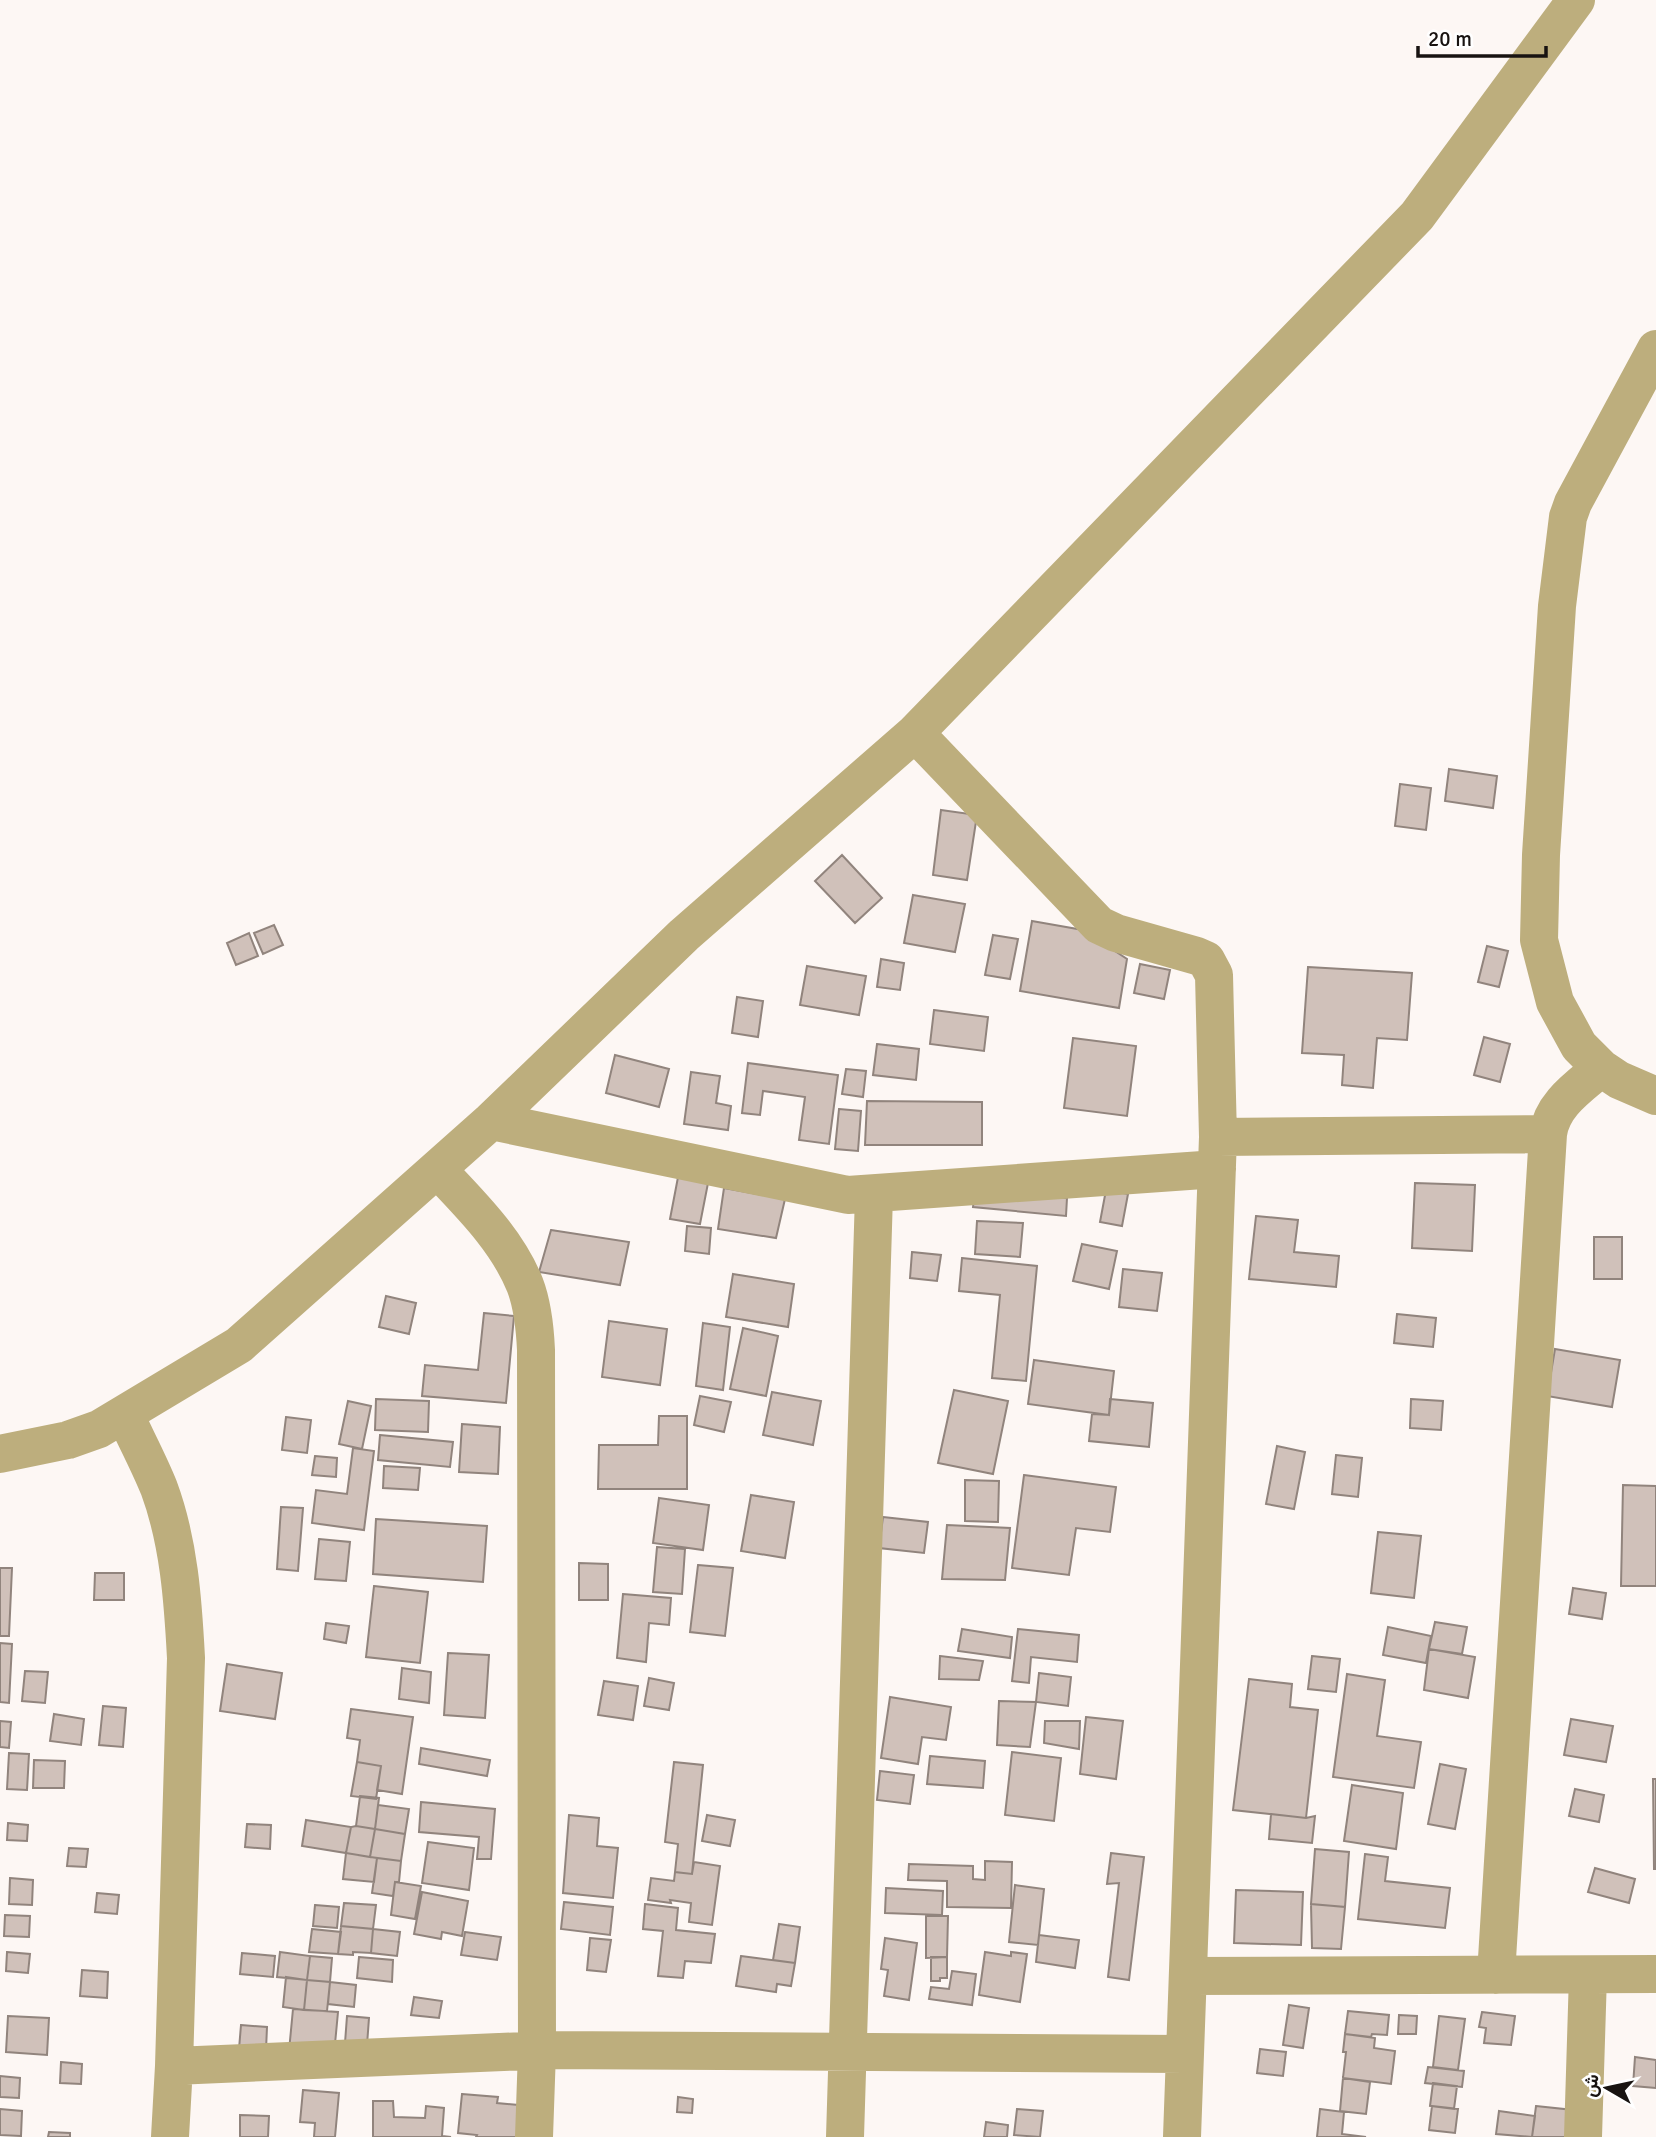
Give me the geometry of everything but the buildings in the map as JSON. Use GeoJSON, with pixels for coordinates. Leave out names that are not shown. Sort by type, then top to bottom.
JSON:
{"type":"FeatureCollection","features":[{"type":"Feature","properties":{"kind":"street"},"geometry":{"type":"LineString","coordinates":[[0,1454],[68,1440],[99,1429],[239,1345],[491,1121],[684,935],[915,733],[1417,216],[1576,0]]}},
{"type":"Feature","properties":{"kind":"street"},"geometry":{"type":"LineString","coordinates":[[1656,348],[1573,503],[1565,532],[1557,606],[1541,855],[1539,940],[1555,1002],[1580,1046],[1601,1068],[1619,1080],[1656,1096]]}},
{"type":"Feature","properties":{"kind":"street"},"geometry":{"type":"LineString","coordinates":[[915,733],[1098,925],[1116,933],[1197,956],[1206,960],[1213,975],[1217,1153],[1182,2137]]}},
{"type":"Feature","properties":{"kind":"street"},"geometry":{"type":"LineString","coordinates":[[1496,1975],[1549,1124],[1558,1107],[1601,1068]]}},
{"type":"Feature","properties":{"kind":"street"},"geometry":{"type":"LineString","coordinates":[[491,1121],[840,1194],[874,1195],[1217,1153],[1548,1134]]}},
{"type":"Feature","properties":{"kind":"street"},"geometry":{"type":"LineString","coordinates":[[437,1169],[492,1230],[513,1262],[526,1286],[534,1324],[537,2051],[534,2137]]}},
{"type":"Feature","properties":{"kind":"street"},"geometry":{"type":"LineString","coordinates":[[845,2137],[874,1195]]}},
{"type":"Feature","properties":{"kind":"street"},"geometry":{"type":"LineString","coordinates":[[125,1415],[159,1489],[177,1556],[183,1606],[186,1658],[170,2137]]}},
{"type":"Feature","properties":{"kind":"street"},"geometry":{"type":"LineString","coordinates":[[1189,1976],[1656,1974]]}},
{"type":"Feature","properties":{"kind":"street"},"geometry":{"type":"LineString","coordinates":[[1583,2137],[1588,1975]]}},
{"type":"Feature","properties":{"kind":"street"},"geometry":{"type":"LineString","coordinates":[[174,2066],[537,2051],[1185,2054]]}}]}
